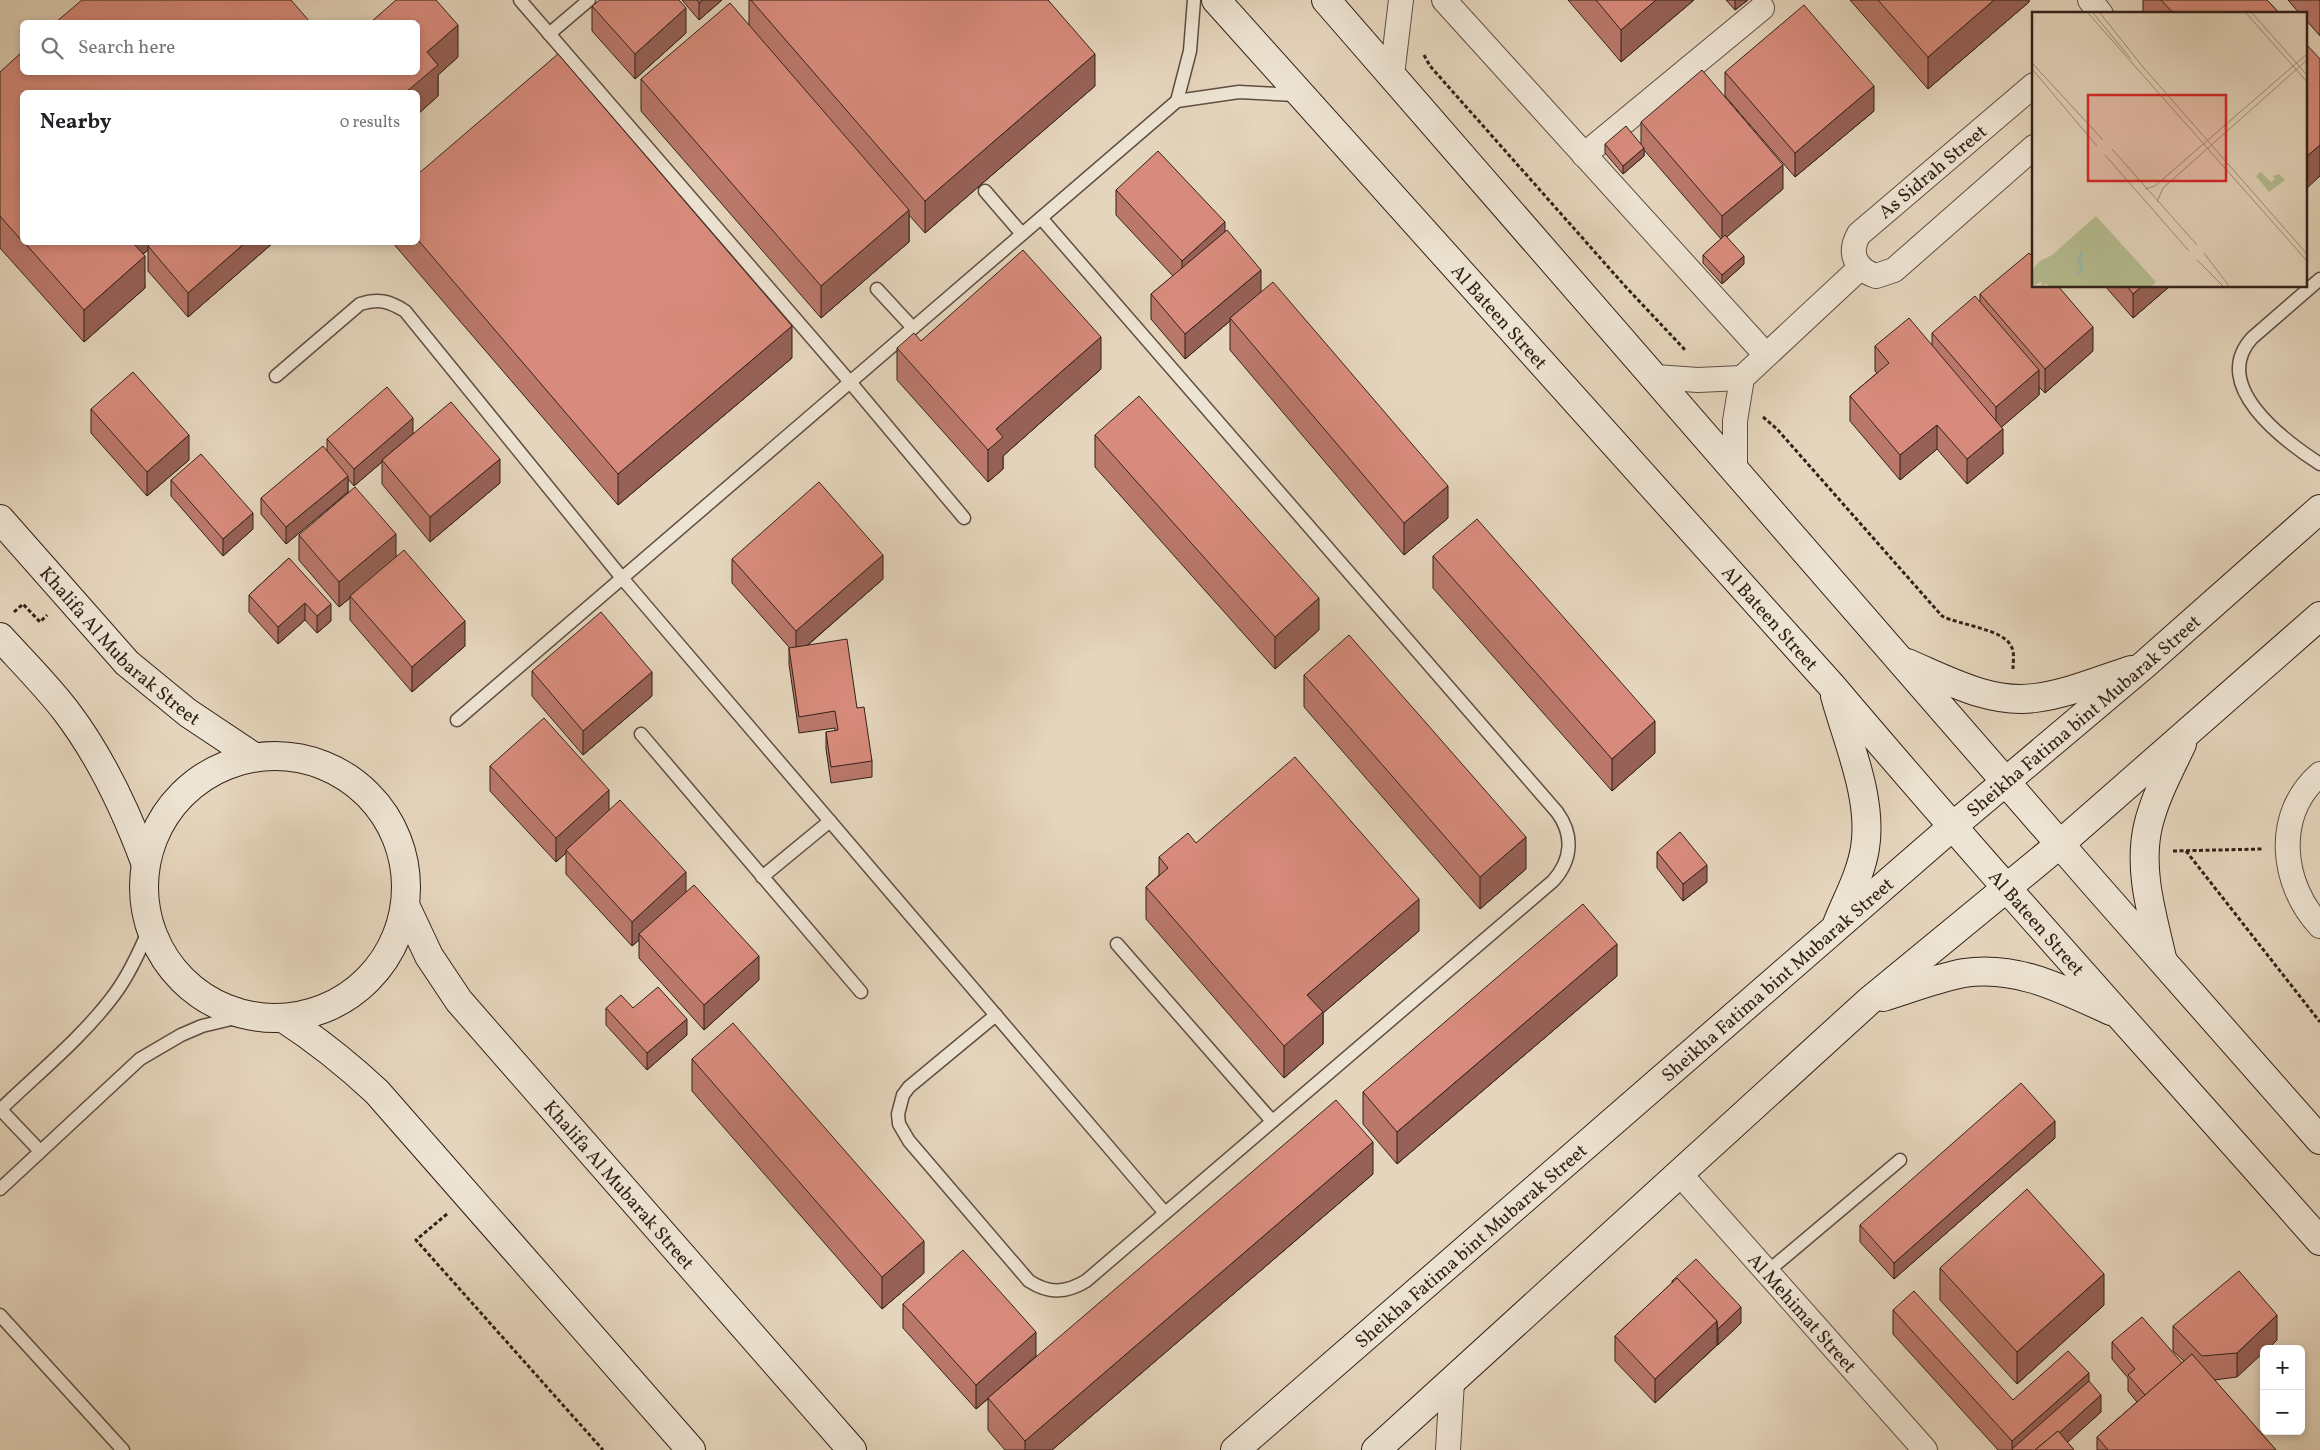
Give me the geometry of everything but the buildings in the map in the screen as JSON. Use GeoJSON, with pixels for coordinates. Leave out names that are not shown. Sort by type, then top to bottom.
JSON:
{"type":"FeatureCollection","features":[{"type":"Feature","properties":{"kind":"main road","name":"Al Bateen Street"},"geometry":{"type":"LineString","coordinates":[[1216,0],[1831,685],[2008,888],[2040,928],[2121,1016],[2320,1241]]}},
{"type":"Feature","properties":{"kind":"main road"},"geometry":{"type":"LineString","coordinates":[[1326,0],[2320,1140]]}},
{"type":"Feature","properties":{"kind":"main road","name":"Sheikha Fatima bint Mubarak Street"},"geometry":{"type":"LineString","coordinates":[[1235,1450],[1953,826],[2144,665],[2320,509]]}},
{"type":"Feature","properties":{"kind":"main road","name":"Khalifa Al Mubarak Street"},"geometry":{"type":"LineString","coordinates":[[0,519],[127,663],[157,689],[220,736],[254,757]]}},
{"type":"Feature","properties":{"kind":"main road"},"geometry":{"type":"LineString","coordinates":[[1376,1450],[1869,1001],[2060,844],[2317,620]]}},
{"type":"Feature","properties":{"kind":"main road"},"geometry":{"type":"LineString","coordinates":[[6,625],[85,738],[119,798],[145,862]]}},
{"type":"Feature","properties":{"kind":"main road"},"geometry":{"type":"LineString","coordinates":[[1901,660],[1961,686],[1996,696],[2014,698],[2034,698],[2053,695],[2144,665]]}},
{"type":"Feature","properties":{"kind":"main road"},"geometry":{"type":"LineString","coordinates":[[1831,685],[1866,804],[1867,830],[1860,870],[1835,929]]}},
{"type":"Feature","properties":{"kind":"main road"},"geometry":{"type":"LineString","coordinates":[[2163,962],[2148,896],[2145,849],[2148,826],[2156,799],[2186,735]]}},
{"type":"Feature","properties":{"kind":"main road"},"geometry":{"type":"LineString","coordinates":[[285,756],[316,761],[344,774],[368,793],[388,818],[401,846],[407,876],[406,907],[398,936],[384,962],[364,984],[339,1001],[312,1013],[283,1018],[248,1015],[216,1004],[187,984],[165,958],[150,927],[144,894],[145,862],[155,832],[172,804],[195,782],[223,766],[254,757],[285,756]]}},
{"type":"Feature","properties":{"kind":"main road","name":"Khalifa Al Mubarak Street"},"geometry":{"type":"LineString","coordinates":[[406,907],[429,956],[459,1001],[852,1450]]}},
{"type":"Feature","properties":{"kind":"main road"},"geometry":{"type":"LineString","coordinates":[[1869,1001],[1947,977],[1983,971],[2001,972],[2038,979],[2121,1016]]}},
{"type":"Feature","properties":{"kind":"main road"},"geometry":{"type":"LineString","coordinates":[[283,1018],[348,1064],[377,1092],[692,1450]]}},
{"type":"Feature","properties":{"kind":"street"},"geometry":{"type":"LineString","coordinates":[[1392,75],[1396,24],[1401,0]]}},
{"type":"Feature","properties":{"kind":"street"},"geometry":{"type":"LineString","coordinates":[[1444,0],[1766,356]]}},
{"type":"Feature","properties":{"kind":"street"},"geometry":{"type":"LineString","coordinates":[[2090,0],[2099,12]]}},
{"type":"Feature","properties":{"kind":"street"},"geometry":{"type":"LineString","coordinates":[[1584,155],[1762,8]]}},
{"type":"Feature","properties":{"kind":"street","name":"As Sidrah Street"},"geometry":{"type":"LineString","coordinates":[[1860,268],[1855,260],[1853,251],[1855,242],[1860,234],[2032,87]]}},
{"type":"Feature","properties":{"kind":"street"},"geometry":{"type":"LineString","coordinates":[[1735,470],[1735,422],[1742,378],[1860,268],[1876,276],[1885,275],[1894,270],[2032,149]]}},
{"type":"Feature","properties":{"kind":"street"},"geometry":{"type":"LineString","coordinates":[[1655,377],[1698,380],[1742,378]]}},
{"type":"Feature","properties":{"kind":"street"},"geometry":{"type":"LineString","coordinates":[[2320,774],[2303,793],[2294,810],[2287,848],[2288,866],[2293,883],[2309,914],[2320,926]]}},
{"type":"Feature","properties":{"kind":"street","name":"Al Mehimat Street"},"geometry":{"type":"LineString","coordinates":[[1680,1174],[1925,1450]]}},
{"type":"Feature","properties":{"kind":"street"},"geometry":{"type":"LineString","coordinates":[[1448,1450],[1452,1381]]}},
{"type":"Feature","properties":{"kind":"lane"},"geometry":{"type":"LineString","coordinates":[[520,0],[850,382],[964,518]]}},
{"type":"Feature","properties":{"kind":"lane"},"geometry":{"type":"LineString","coordinates":[[549,34],[589,0]]}},
{"type":"Feature","properties":{"kind":"lane"},"geometry":{"type":"LineString","coordinates":[[1177,101],[1190,51],[1194,0]]}},
{"type":"Feature","properties":{"kind":"lane"},"geometry":{"type":"LineString","coordinates":[[456,720],[1177,101],[1239,92],[1301,95]]}},
{"type":"Feature","properties":{"kind":"lane"},"geometry":{"type":"LineString","coordinates":[[985,191],[1022,234]]}},
{"type":"Feature","properties":{"kind":"lane"},"geometry":{"type":"LineString","coordinates":[[996,1015],[909,1087],[903,1095],[898,1114],[903,1134],[1029,1281],[1040,1288],[1064,1291],[1076,1288],[1552,881],[1562,871],[1567,860],[1568,834],[1564,822],[1557,812],[1041,218]]}},
{"type":"Feature","properties":{"kind":"lane"},"geometry":{"type":"LineString","coordinates":[[2320,279],[2245,345],[2238,364],[2238,377],[2243,390],[2272,427],[2297,449],[2320,464]]}},
{"type":"Feature","properties":{"kind":"lane"},"geometry":{"type":"LineString","coordinates":[[877,289],[913,328]]}},
{"type":"Feature","properties":{"kind":"lane"},"geometry":{"type":"LineString","coordinates":[[276,376],[360,304],[372,300],[384,300],[395,304],[404,311],[622,578],[1165,1213]]}},
{"type":"Feature","properties":{"kind":"lane"},"geometry":{"type":"LineString","coordinates":[[641,734],[861,992]]}},
{"type":"Feature","properties":{"kind":"lane"},"geometry":{"type":"LineString","coordinates":[[762,876],[830,821]]}},
{"type":"Feature","properties":{"kind":"lane"},"geometry":{"type":"LineString","coordinates":[[40,1151],[0,1109],[81,1032],[104,1007],[128,973],[150,927]]}},
{"type":"Feature","properties":{"kind":"lane"},"geometry":{"type":"LineString","coordinates":[[1117,944],[1272,1121]]}},
{"type":"Feature","properties":{"kind":"lane"},"geometry":{"type":"LineString","coordinates":[[0,1189],[140,1059],[180,1035],[202,1026],[248,1015]]}},
{"type":"Feature","properties":{"kind":"lane"},"geometry":{"type":"LineString","coordinates":[[1767,1272],[1900,1160]]}},
{"type":"Feature","properties":{"kind":"lane"},"geometry":{"type":"LineString","coordinates":[[0,1315],[123,1450]]}},
{"type":"Feature","properties":{"kind":"path"},"geometry":{"type":"LineString","coordinates":[[6,625],[23,604],[40,622],[68,596]]}},
{"type":"Feature","properties":{"kind":"path"},"geometry":{"type":"LineString","coordinates":[[2166,852],[2287,848]]}},
{"type":"Feature","properties":{"kind":"path"},"geometry":{"type":"LineString","coordinates":[[2186,851],[2320,1022]]}},
{"type":"Feature","properties":{"kind":"path"},"geometry":{"type":"LineString","coordinates":[[468,1195],[416,1240],[603,1450]]}}]}
